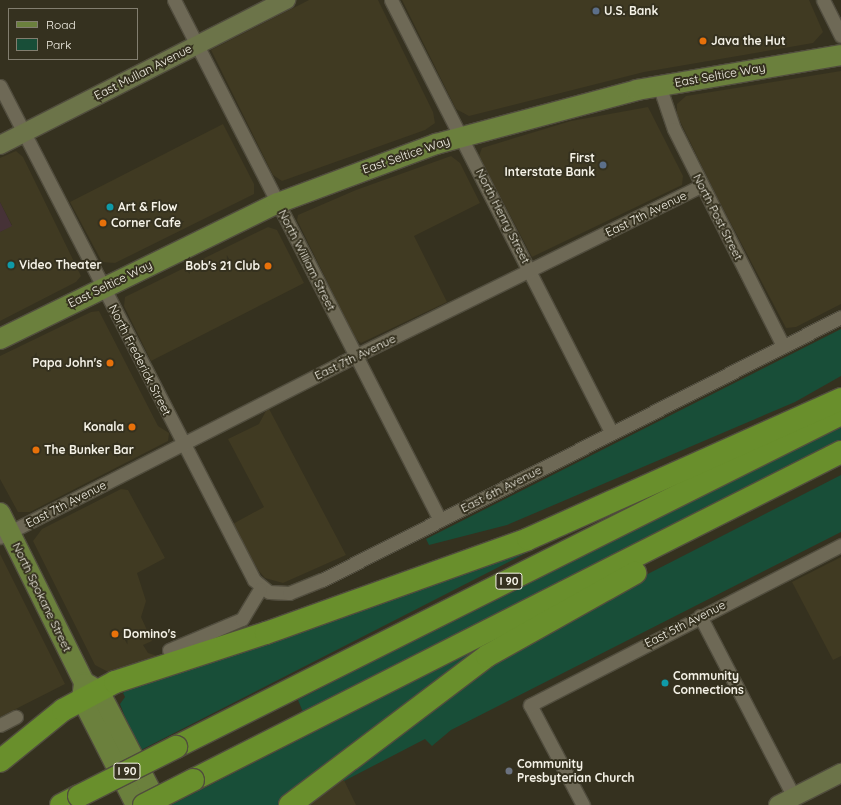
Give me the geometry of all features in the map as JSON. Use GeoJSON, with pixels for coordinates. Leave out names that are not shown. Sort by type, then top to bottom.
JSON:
{"type":"FeatureCollection","features":[{"type":"Feature","properties":{"kind":"highway"},"geometry":{"type":"LineString","coordinates":[[0,761],[88,691],[528,539],[841,399]]}},
{"type":"Feature","properties":{"kind":"highway","name":"I 90"},"geometry":{"type":"LineString","coordinates":[[70,800],[841,414]]}},
{"type":"Feature","properties":{"kind":"highway"},"geometry":{"type":"LineString","coordinates":[[144,805],[841,452]]}},
{"type":"Feature","properties":{"kind":"highway"},"geometry":{"type":"LineString","coordinates":[[290,805],[487,656],[532,628],[841,463]]}},
{"type":"Feature","properties":{"kind":"main road","name":"East Seltice Way"},"geometry":{"type":"LineString","coordinates":[[0,339],[103,287],[278,203],[462,136],[659,85],[841,55]]}},
{"type":"Feature","properties":{"kind":"main road","name":"North Spokane Street"},"geometry":{"type":"LineString","coordinates":[[0,513],[5,535],[88,691],[158,805]]}},
{"type":"Feature","properties":{"kind":"main road","name":"North Spokane Street"},"geometry":{"type":"LineString","coordinates":[[88,691],[136,805]]}},
{"type":"Feature","properties":{"kind":"street","name":"North William Street"},"geometry":{"type":"LineString","coordinates":[[174,0],[440,520]]}},
{"type":"Feature","properties":{"kind":"street","name":"East Mullan Avenue"},"geometry":{"type":"LineString","coordinates":[[0,145],[286,0]]}},
{"type":"Feature","properties":{"kind":"street","name":"North Henry Street"},"geometry":{"type":"LineString","coordinates":[[391,0],[531,270],[612,433]]}},
{"type":"Feature","properties":{"kind":"street"},"geometry":{"type":"LineString","coordinates":[[823,0],[841,36]]}},
{"type":"Feature","properties":{"kind":"street","name":"North Post Street"},"geometry":{"type":"LineString","coordinates":[[659,85],[674,129],[783,346]]}},
{"type":"Feature","properties":{"kind":"street","name":"North Frederick Street"},"geometry":{"type":"LineString","coordinates":[[0,86],[182,444],[260,589]]}},
{"type":"Feature","properties":{"kind":"street","name":"East 7th Avenue"},"geometry":{"type":"LineString","coordinates":[[5,535],[355,356],[702,185]]}},
{"type":"Feature","properties":{"kind":"street","name":"East 6th Avenue"},"geometry":{"type":"LineString","coordinates":[[260,589],[282,594],[296,592],[841,317]]}},
{"type":"Feature","properties":{"kind":"street","name":"East 5th Avenue"},"geometry":{"type":"LineString","coordinates":[[583,805],[530,705],[700,616],[841,545]]}},
{"type":"Feature","properties":{"kind":"street"},"geometry":{"type":"LineString","coordinates":[[169,650],[242,619],[260,589]]}},
{"type":"Feature","properties":{"kind":"street"},"geometry":{"type":"LineString","coordinates":[[700,616],[796,801]]}},
{"type":"Feature","properties":{"kind":"street"},"geometry":{"type":"LineString","coordinates":[[0,725],[16,717]]}},
{"type":"Feature","properties":{"kind":"street"},"geometry":{"type":"LineString","coordinates":[[778,805],[796,801],[841,773]]}},
{"type":"Feature","properties":{"kind":"shaded area"},"geometry":{"type":"Polygon","coordinates":[[[309,0],[378,0],[433,112],[435,123],[425,130],[282,181],[273,175],[211,50],[309,0]]]}},
{"type":"Feature","properties":{"kind":"shaded area"},"geometry":{"type":"Polygon","coordinates":[[[402,0],[809,0],[823,32],[813,43],[644,72],[469,116],[456,109],[402,0]]]}},
{"type":"Feature","properties":{"kind":"shaded area"},"geometry":{"type":"Polygon","coordinates":[[[841,71],[841,304],[796,327],[786,328],[717,197],[677,115],[677,104],[686,96],[841,71]]]}},
{"type":"Feature","properties":{"kind":"shaded area"},"geometry":{"type":"Polygon","coordinates":[[[648,107],[683,176],[682,185],[532,257],[479,156],[482,148],[571,121],[648,107]]]}},
{"type":"Feature","properties":{"kind":"shaded area"},"geometry":{"type":"Polygon","coordinates":[[[223,124],[254,184],[254,194],[115,263],[102,262],[70,202],[223,124]]]}},
{"type":"Feature","properties":{"kind":"shaded area"},"geometry":{"type":"Polygon","coordinates":[[[16,151],[23,157],[81,276],[76,282],[0,321],[0,232],[12,225],[0,202],[0,158],[16,151]]]}},
{"type":"Feature","properties":{"kind":"shaded area"},"geometry":{"type":"Polygon","coordinates":[[[451,156],[460,163],[480,203],[414,236],[447,302],[361,343],[355,338],[297,220],[298,215],[356,190],[451,156]]]}},
{"type":"Feature","properties":{"kind":"shaded area"},"geometry":{"type":"Polygon","coordinates":[[[0,202],[12,226],[0,232],[0,202]]]}},
{"type":"Feature","properties":{"kind":"shaded area"},"geometry":{"type":"Polygon","coordinates":[[[268,227],[277,230],[304,283],[151,361],[124,306],[125,297],[268,227]]]}},
{"type":"Feature","properties":{"kind":"shaded area"},"geometry":{"type":"Polygon","coordinates":[[[99,311],[158,426],[169,433],[168,441],[30,512],[18,512],[0,479],[0,356],[91,312],[99,311]]]}},
{"type":"Feature","properties":{"kind":"shaded area"},"geometry":{"type":"Polygon","coordinates":[[[268,407],[346,555],[283,583],[265,578],[259,571],[231,525],[264,507],[228,439],[259,424],[268,407]]]}},
{"type":"Feature","properties":{"kind":"shaded area"},"geometry":{"type":"Polygon","coordinates":[[[121,489],[128,490],[165,558],[137,573],[146,601],[141,617],[152,641],[143,645],[148,653],[161,657],[114,675],[95,665],[33,541],[42,529],[121,489]]]}},
{"type":"Feature","properties":{"kind":"shaded area"},"geometry":{"type":"Polygon","coordinates":[[[0,554],[65,684],[0,717],[0,554]]]}},
{"type":"Feature","properties":{"kind":"shaded area"},"geometry":{"type":"Polygon","coordinates":[[[841,557],[841,656],[833,660],[792,582],[841,557]]]}},
{"type":"Feature","properties":{"kind":"shaded area"},"geometry":{"type":"Polygon","coordinates":[[[342,776],[356,805],[304,805],[342,776]]]}},
{"type":"Feature","properties":{"kind":"green space"},"geometry":{"type":"Polygon","coordinates":[[[841,329],[841,376],[795,402],[507,525],[429,545],[426,539],[841,329]]]}},
{"type":"Feature","properties":{"kind":"green space"},"geometry":{"type":"Polygon","coordinates":[[[841,420],[841,443],[303,712],[298,700],[841,420]]]}},
{"type":"Feature","properties":{"kind":"green space"},"geometry":{"type":"Polygon","coordinates":[[[841,475],[841,532],[451,730],[432,746],[425,739],[344,781],[342,776],[444,696],[550,624],[841,475]]]}},
{"type":"Feature","properties":{"kind":"green space"},"geometry":{"type":"Polygon","coordinates":[[[569,531],[141,750],[128,725],[120,704],[125,697],[123,693],[128,689],[569,531]]]}},
{"type":"Feature","properties":{"kind":"green space"},"geometry":{"type":"Polygon","coordinates":[[[528,623],[282,805],[171,805],[528,623]]]}},
{"type":"Feature","properties":{"kind":"place","name":"U.S. Bank"},"geometry":{"type":"Point","coordinates":[596,11]}},
{"type":"Feature","properties":{"kind":"place","name":"Java the Hut"},"geometry":{"type":"Point","coordinates":[703,41]}},
{"type":"Feature","properties":{"kind":"place","name":"First Interstate Bank"},"geometry":{"type":"Point","coordinates":[603,165]}},
{"type":"Feature","properties":{"kind":"place","name":"Art & Flow"},"geometry":{"type":"Point","coordinates":[110,207]}},
{"type":"Feature","properties":{"kind":"place","name":"Corner Cafe"},"geometry":{"type":"Point","coordinates":[103,223]}},
{"type":"Feature","properties":{"kind":"place","name":"Video Theater"},"geometry":{"type":"Point","coordinates":[11,265]}},
{"type":"Feature","properties":{"kind":"place","name":"Bob's 21 Club"},"geometry":{"type":"Point","coordinates":[268,266]}},
{"type":"Feature","properties":{"kind":"place","name":"Papa John's"},"geometry":{"type":"Point","coordinates":[110,363]}},
{"type":"Feature","properties":{"kind":"place","name":"Konala"},"geometry":{"type":"Point","coordinates":[132,427]}},
{"type":"Feature","properties":{"kind":"place","name":"The Bunker Bar"},"geometry":{"type":"Point","coordinates":[36,450]}},
{"type":"Feature","properties":{"kind":"place","name":"Domino's"},"geometry":{"type":"Point","coordinates":[115,634]}},
{"type":"Feature","properties":{"kind":"place","name":"Community Connections"},"geometry":{"type":"Point","coordinates":[665,683]}},
{"type":"Feature","properties":{"kind":"place","name":"Community Presbyterian Church"},"geometry":{"type":"Point","coordinates":[509,771]}}]}
